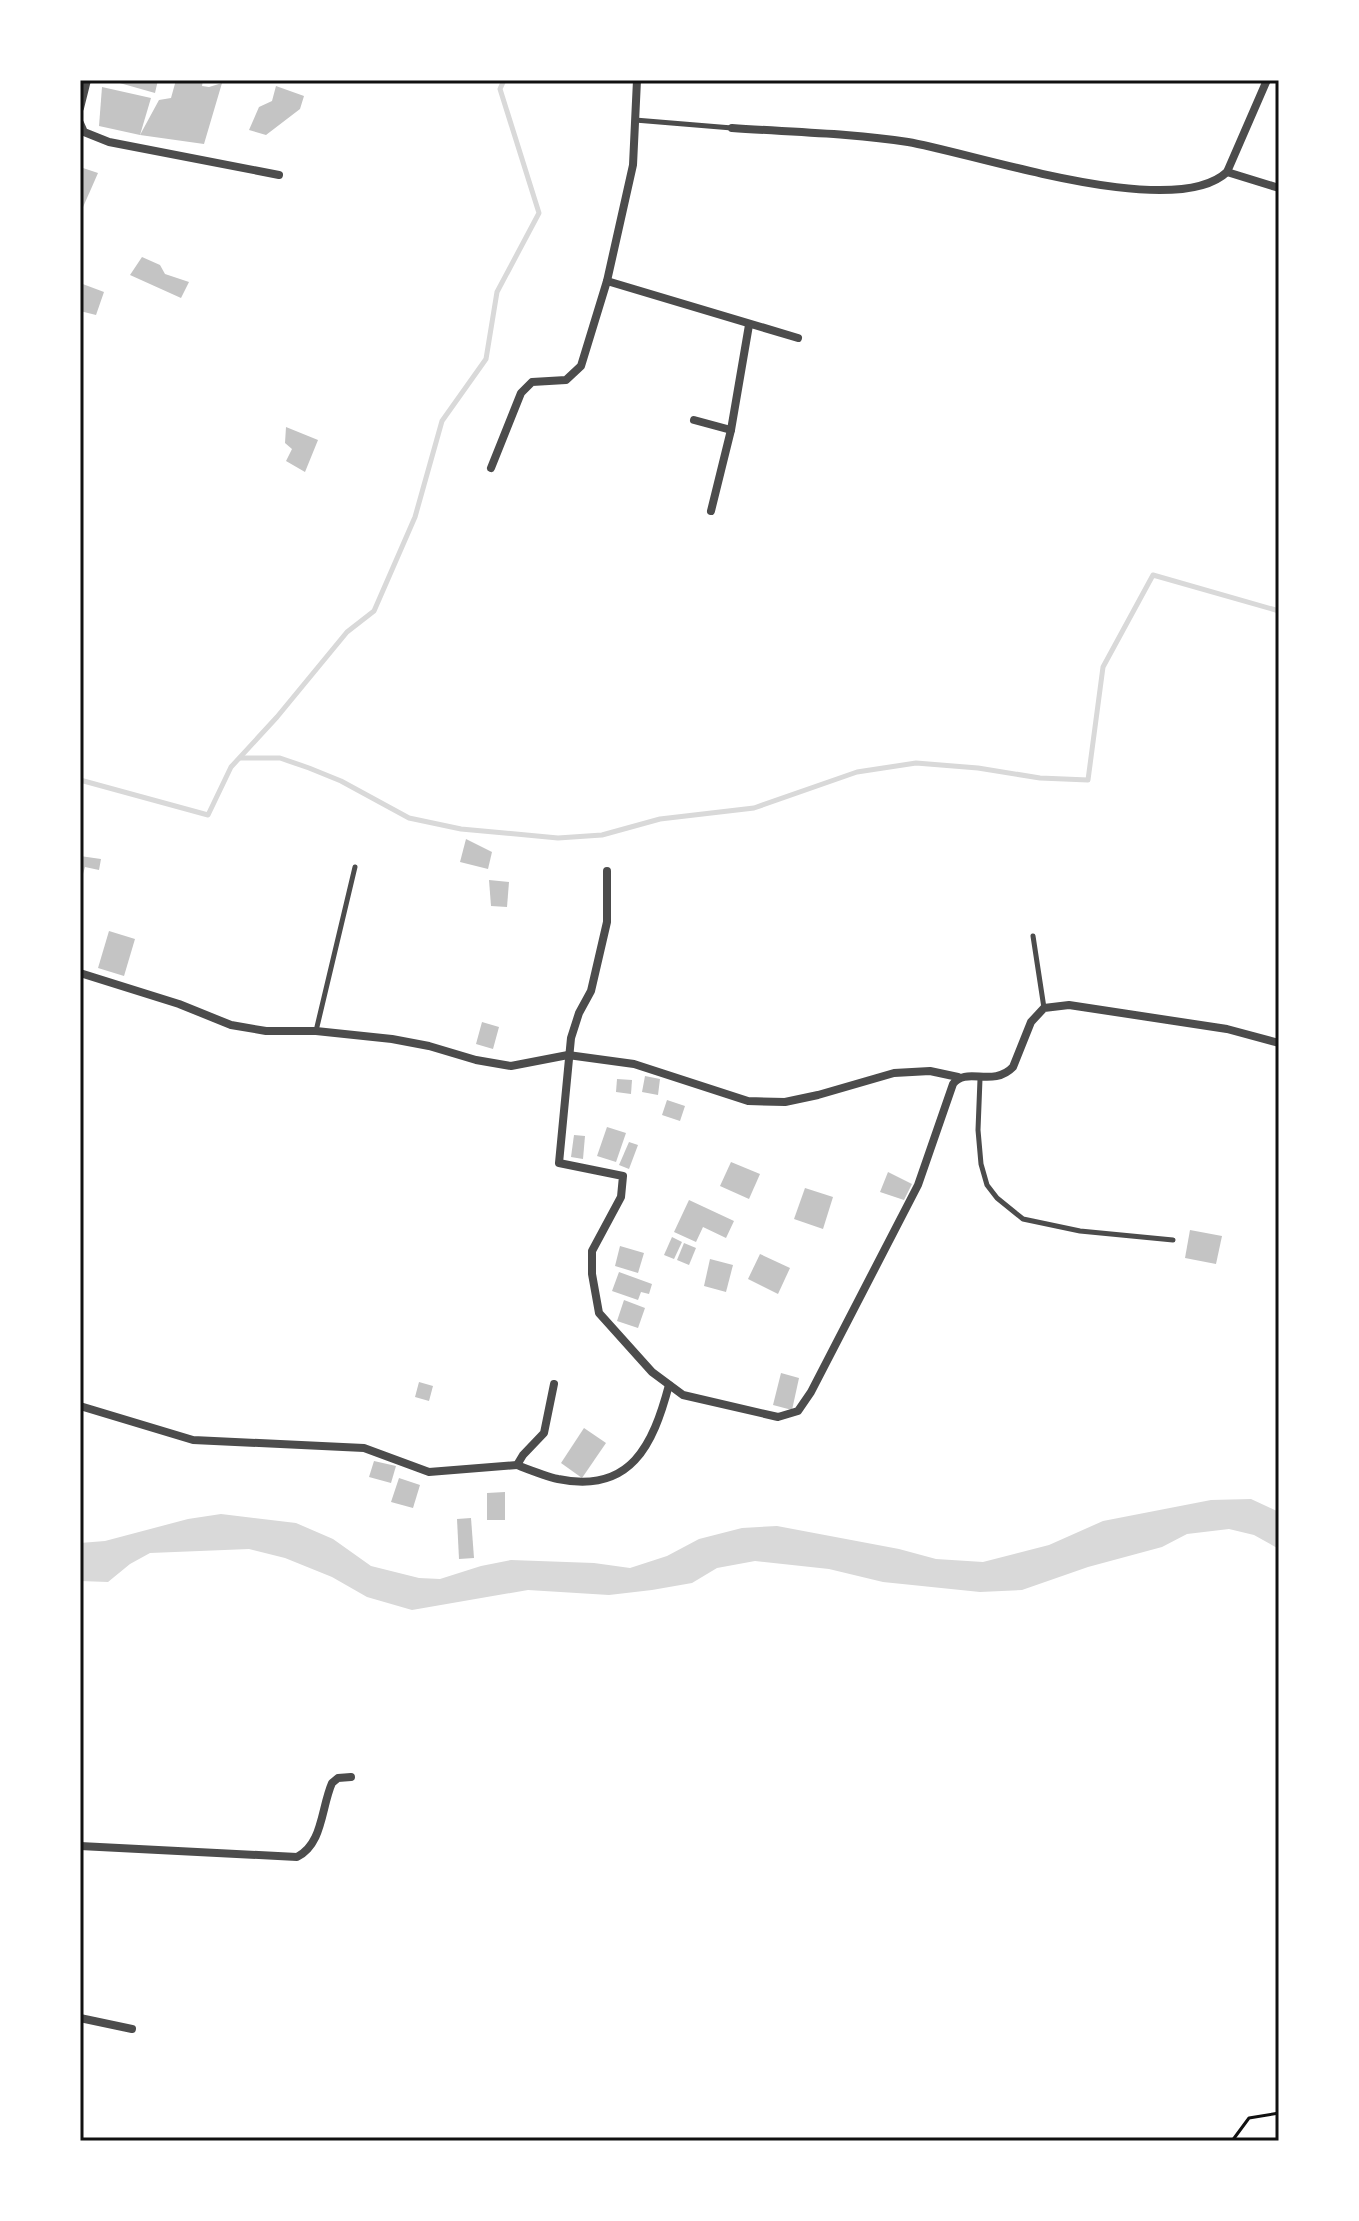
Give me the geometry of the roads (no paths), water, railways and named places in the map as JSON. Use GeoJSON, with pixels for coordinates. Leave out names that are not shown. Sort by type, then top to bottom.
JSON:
{"type":"FeatureCollection","features":[{"type":"Feature","properties":{"kind":"street"},"geometry":{"type":"LineString","coordinates":[[80,108],[87,80]]}},
{"type":"Feature","properties":{"kind":"street"},"geometry":{"type":"LineString","coordinates":[[491,468],[521,393],[532,382],[566,380],[581,366],[607,281],[633,165],[637,80]]}},
{"type":"Feature","properties":{"kind":"street"},"geometry":{"type":"LineString","coordinates":[[732,128],[906,142],[968,155],[1024,172],[1128,187],[1182,190],[1218,181],[1227,172],[1267,80]]}},
{"type":"Feature","properties":{"kind":"street"},"geometry":{"type":"LineString","coordinates":[[80,123],[84,132],[109,142],[279,175]]}},
{"type":"Feature","properties":{"kind":"street"},"geometry":{"type":"LineString","coordinates":[[1227,172],[1279,188]]}},
{"type":"Feature","properties":{"kind":"street"},"geometry":{"type":"LineString","coordinates":[[607,281],[798,338]]}},
{"type":"Feature","properties":{"kind":"street"},"geometry":{"type":"LineString","coordinates":[[711,511],[731,430],[749,325]]}},
{"type":"Feature","properties":{"kind":"street"},"geometry":{"type":"LineString","coordinates":[[694,420],[731,430]]}},
{"type":"Feature","properties":{"kind":"street"},"geometry":{"type":"LineString","coordinates":[[607,871],[607,922],[601,957],[591,991],[579,1013],[568,1055],[559,1163],[623,1176],[621,1197],[592,1251],[592,1274],[599,1313],[652,1372],[683,1395],[778,1417],[798,1411],[902,1219],[918,1185],[958,1077]]}},
{"type":"Feature","properties":{"kind":"street"},"geometry":{"type":"LineString","coordinates":[[80,973],[167,1000],[231,1025],[266,1031],[316,1031],[392,1039],[511,1066],[568,1055],[634,1064],[748,1101],[785,1102],[894,1073],[930,1071],[980,1079],[998,1077],[1013,1067],[1031,1022],[1044,1008],[1069,1005],[1227,1029],[1279,1043]]}},
{"type":"Feature","properties":{"kind":"street"},"geometry":{"type":"LineString","coordinates":[[517,1465],[544,1433],[554,1384]]}},
{"type":"Feature","properties":{"kind":"street"},"geometry":{"type":"LineString","coordinates":[[80,1406],[193,1440],[364,1448],[429,1472],[517,1465],[559,1479],[602,1481],[627,1468],[649,1444],[669,1385]]}},
{"type":"Feature","properties":{"kind":"street"},"geometry":{"type":"LineString","coordinates":[[80,1846],[297,1857],[308,1852],[315,1839],[332,1783],[338,1778],[351,1777]]}},
{"type":"Feature","properties":{"kind":"street"},"geometry":{"type":"LineString","coordinates":[[80,2018],[132,2029]]}},
{"type":"Feature","properties":{"kind":"lane"},"geometry":{"type":"LineString","coordinates":[[635,120],[732,128]]}},
{"type":"Feature","properties":{"kind":"lane"},"geometry":{"type":"LineString","coordinates":[[316,1031],[355,867]]}},
{"type":"Feature","properties":{"kind":"lane"},"geometry":{"type":"LineString","coordinates":[[1033,936],[1044,1008]]}},
{"type":"Feature","properties":{"kind":"lane"},"geometry":{"type":"LineString","coordinates":[[980,1079],[978,1130],[981,1164],[987,1185],[997,1198],[1023,1219],[1080,1231],[1173,1240]]}},
{"type":"Feature","properties":{"kind":"waterway"},"geometry":{"type":"LineString","coordinates":[[80,780],[208,815],[231,767],[347,632],[374,611],[415,517],[442,421],[486,359],[497,292],[539,213],[500,89],[504,80]]}},
{"type":"Feature","properties":{"kind":"waterway"},"geometry":{"type":"LineString","coordinates":[[240,758],[280,758],[309,768],[341,781],[409,818],[461,829],[558,838],[602,835],[660,819],[754,808],[857,772],[916,763],[978,768],[1040,778],[1088,780],[1103,667],[1153,575],[1279,611]]}}]}
